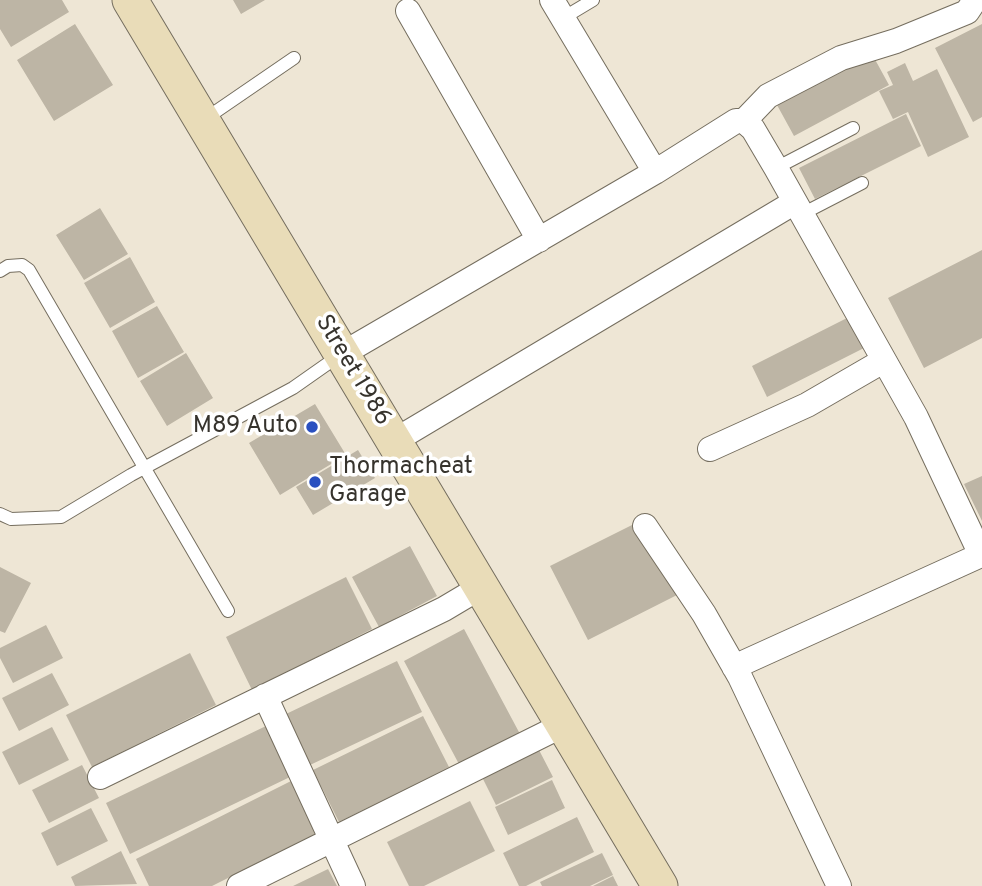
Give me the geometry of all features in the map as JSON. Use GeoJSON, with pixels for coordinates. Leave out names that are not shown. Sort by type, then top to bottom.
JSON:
{"type":"FeatureCollection","features":[{"type":"Feature","properties":{"kind":"main road","name":"Street 1986"},"geometry":{"type":"LineString","coordinates":[[130,0],[660,886]]}},
{"type":"Feature","properties":{"kind":"street"},"geometry":{"type":"LineString","coordinates":[[744,121],[768,96],[841,58],[896,41],[967,12],[975,0]]}},
{"type":"Feature","properties":{"kind":"street"},"geometry":{"type":"LineString","coordinates":[[557,9],[655,172]]}},
{"type":"Feature","properties":{"kind":"street"},"geometry":{"type":"LineString","coordinates":[[408,11],[539,240]]}},
{"type":"Feature","properties":{"kind":"street"},"geometry":{"type":"LineString","coordinates":[[342,355],[655,172],[736,121],[744,121],[753,129],[916,416],[981,555],[734,667]]}},
{"type":"Feature","properties":{"kind":"street"},"geometry":{"type":"LineString","coordinates":[[394,441],[799,208]]}},
{"type":"Feature","properties":{"kind":"street"},"geometry":{"type":"LineString","coordinates":[[710,449],[807,405],[883,361]]}},
{"type":"Feature","properties":{"kind":"street"},"geometry":{"type":"LineString","coordinates":[[645,526],[704,614],[734,667],[839,886]]}},
{"type":"Feature","properties":{"kind":"street"},"geometry":{"type":"LineString","coordinates":[[100,777],[481,587]]}},
{"type":"Feature","properties":{"kind":"street"},"geometry":{"type":"LineString","coordinates":[[265,696],[353,886]]}},
{"type":"Feature","properties":{"kind":"street"},"geometry":{"type":"LineString","coordinates":[[239,886],[563,725]]}},
{"type":"Feature","properties":{"kind":"lane"},"geometry":{"type":"LineString","coordinates":[[557,9],[593,0]]}},
{"type":"Feature","properties":{"kind":"lane"},"geometry":{"type":"LineString","coordinates":[[202,121],[294,58]]}},
{"type":"Feature","properties":{"kind":"lane"},"geometry":{"type":"LineString","coordinates":[[776,169],[853,128]]}},
{"type":"Feature","properties":{"kind":"lane"},"geometry":{"type":"LineString","coordinates":[[799,208],[862,183]]}},
{"type":"Feature","properties":{"kind":"lane"},"geometry":{"type":"LineString","coordinates":[[0,271],[8,266],[22,265],[29,270],[229,611]]}},
{"type":"Feature","properties":{"kind":"lane"},"geometry":{"type":"LineString","coordinates":[[0,514],[11,519],[61,517],[143,468],[293,388],[342,355]]}},
{"type":"Feature","properties":{"kind":"building"},"geometry":{"type":"Polygon","coordinates":[[[0,0],[62,0],[69,12],[11,47],[0,29],[0,0]]]}},
{"type":"Feature","properties":{"kind":"building"},"geometry":{"type":"Polygon","coordinates":[[[233,0],[265,0],[241,14],[233,0]]]}},
{"type":"Feature","properties":{"kind":"building"},"geometry":{"type":"Polygon","coordinates":[[[75,24],[113,85],[54,121],[17,60],[75,24]]]}},
{"type":"Feature","properties":{"kind":"building"},"geometry":{"type":"Polygon","coordinates":[[[982,24],[982,117],[973,122],[935,48],[982,24]]]}},
{"type":"Feature","properties":{"kind":"building"},"geometry":{"type":"Polygon","coordinates":[[[872,54],[889,85],[794,136],[777,105],[872,54]]]}},
{"type":"Feature","properties":{"kind":"building"},"geometry":{"type":"Polygon","coordinates":[[[905,63],[913,81],[937,69],[969,137],[928,157],[908,112],[893,119],[879,91],[893,85],[887,72],[905,63]]]}},
{"type":"Feature","properties":{"kind":"building"},"geometry":{"type":"Polygon","coordinates":[[[906,114],[921,146],[815,199],[799,168],[906,114]]]}},
{"type":"Feature","properties":{"kind":"building"},"geometry":{"type":"Polygon","coordinates":[[[100,208],[128,254],[84,280],[56,235],[100,208]]]}},
{"type":"Feature","properties":{"kind":"building"},"geometry":{"type":"Polygon","coordinates":[[[982,250],[982,338],[924,368],[888,298],[982,250]]]}},
{"type":"Feature","properties":{"kind":"building"},"geometry":{"type":"Polygon","coordinates":[[[130,257],[155,302],[110,328],[84,283],[130,257]]]}},
{"type":"Feature","properties":{"kind":"building"},"geometry":{"type":"Polygon","coordinates":[[[157,306],[184,352],[138,378],[112,331],[157,306]]]}},
{"type":"Feature","properties":{"kind":"building"},"geometry":{"type":"Polygon","coordinates":[[[849,317],[864,348],[767,397],[752,366],[849,317]]]}},
{"type":"Feature","properties":{"kind":"building"},"geometry":{"type":"Polygon","coordinates":[[[186,353],[213,398],[167,426],[140,381],[186,353]]]}},
{"type":"Feature","properties":{"kind":"building"},"geometry":{"type":"Polygon","coordinates":[[[315,404],[346,455],[280,495],[249,443],[315,404]]]}},
{"type":"Feature","properties":{"kind":"building"},"geometry":{"type":"Polygon","coordinates":[[[358,450],[375,478],[313,515],[296,487],[358,450]]]}},
{"type":"Feature","properties":{"kind":"building"},"geometry":{"type":"Polygon","coordinates":[[[982,476],[982,521],[964,484],[982,476]]]}},
{"type":"Feature","properties":{"kind":"building"},"geometry":{"type":"Polygon","coordinates":[[[638,522],[677,595],[588,640],[550,566],[638,522]]]}},
{"type":"Feature","properties":{"kind":"building"},"geometry":{"type":"Polygon","coordinates":[[[410,546],[437,596],[379,627],[352,577],[410,546]]]}},
{"type":"Feature","properties":{"kind":"building"},"geometry":{"type":"Polygon","coordinates":[[[0,567],[31,583],[5,633],[0,631],[0,567]]]}},
{"type":"Feature","properties":{"kind":"building"},"geometry":{"type":"Polygon","coordinates":[[[346,577],[372,629],[252,690],[226,637],[346,577]]]}},
{"type":"Feature","properties":{"kind":"building"},"geometry":{"type":"Polygon","coordinates":[[[46,625],[63,658],[13,683],[0,658],[0,648],[46,625]]]}},
{"type":"Feature","properties":{"kind":"building"},"geometry":{"type":"Polygon","coordinates":[[[464,629],[520,734],[460,766],[404,661],[464,629]]]}},
{"type":"Feature","properties":{"kind":"building"},"geometry":{"type":"Polygon","coordinates":[[[190,653],[216,705],[92,767],[66,715],[190,653]]]}},
{"type":"Feature","properties":{"kind":"building"},"geometry":{"type":"Polygon","coordinates":[[[397,661],[422,712],[310,765],[286,714],[397,661]]]}},
{"type":"Feature","properties":{"kind":"building"},"geometry":{"type":"Polygon","coordinates":[[[52,673],[69,705],[19,731],[2,698],[52,673]]]}},
{"type":"Feature","properties":{"kind":"building"},"geometry":{"type":"Polygon","coordinates":[[[423,716],[449,767],[339,822],[313,770],[423,716]]]}},
{"type":"Feature","properties":{"kind":"building"},"geometry":{"type":"Polygon","coordinates":[[[266,726],[290,777],[130,854],[106,803],[266,726]]]}},
{"type":"Feature","properties":{"kind":"building"},"geometry":{"type":"Polygon","coordinates":[[[52,727],[69,760],[19,785],[2,752],[52,727]]]}},
{"type":"Feature","properties":{"kind":"building"},"geometry":{"type":"Polygon","coordinates":[[[539,750],[553,777],[496,805],[482,777],[539,750]]]}},
{"type":"Feature","properties":{"kind":"building"},"geometry":{"type":"Polygon","coordinates":[[[82,765],[99,798],[49,823],[32,790],[82,765]]]}},
{"type":"Feature","properties":{"kind":"building"},"geometry":{"type":"Polygon","coordinates":[[[293,780],[320,832],[212,886],[149,886],[136,859],[293,780]]]}},
{"type":"Feature","properties":{"kind":"building"},"geometry":{"type":"Polygon","coordinates":[[[552,780],[565,808],[508,835],[495,807],[552,780]]]}},
{"type":"Feature","properties":{"kind":"building"},"geometry":{"type":"Polygon","coordinates":[[[470,801],[495,851],[424,886],[409,886],[387,842],[470,801]]]}},
{"type":"Feature","properties":{"kind":"building"},"geometry":{"type":"Polygon","coordinates":[[[91,808],[108,841],[57,866],[41,833],[91,808]]]}},
{"type":"Feature","properties":{"kind":"building"},"geometry":{"type":"Polygon","coordinates":[[[577,817],[594,852],[526,886],[519,886],[503,853],[577,817]]]}},
{"type":"Feature","properties":{"kind":"building"},"geometry":{"type":"Polygon","coordinates":[[[121,851],[137,884],[75,886],[71,877],[121,851]]]}},
{"type":"Feature","properties":{"kind":"building"},"geometry":{"type":"Polygon","coordinates":[[[602,853],[613,875],[590,886],[542,886],[540,882],[602,853]]]}},
{"type":"Feature","properties":{"kind":"building"},"geometry":{"type":"Polygon","coordinates":[[[328,869],[337,886],[293,886],[328,869]]]}},
{"type":"Feature","properties":{"kind":"building"},"geometry":{"type":"Polygon","coordinates":[[[613,876],[618,886],[593,886],[613,876]]]}},
{"type":"Feature","properties":{"kind":"place","name":"M89 Auto"},"geometry":{"type":"Point","coordinates":[312,427]}},
{"type":"Feature","properties":{"kind":"place","name":"Thormacheat Garage"},"geometry":{"type":"Point","coordinates":[315,482]}}]}
